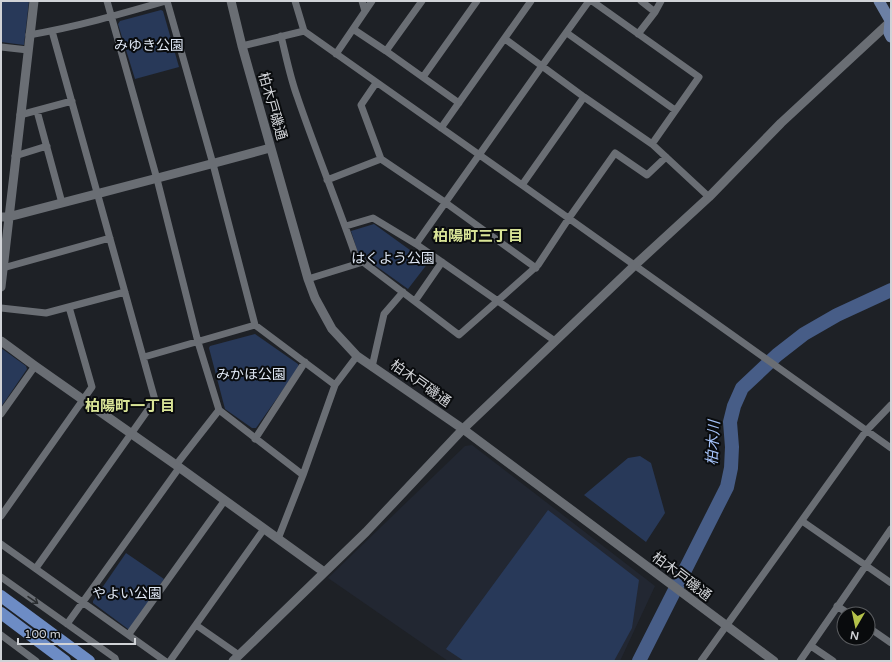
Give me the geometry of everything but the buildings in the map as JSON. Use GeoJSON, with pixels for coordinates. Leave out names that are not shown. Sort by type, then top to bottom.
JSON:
{"type":"FeatureCollection","features":[{"type":"Feature","properties":{"kind":"highway"},"geometry":{"type":"LineString","coordinates":[[1,596],[89,661]]}},
{"type":"Feature","properties":{"kind":"highway"},"geometry":{"type":"LineString","coordinates":[[1,613],[65,661]]}},
{"type":"Feature","properties":{"kind":"main road"},"geometry":{"type":"LineString","coordinates":[[879,1],[891,21],[889,33],[891,37]]}},
{"type":"Feature","properties":{"kind":"street"},"geometry":{"type":"LineString","coordinates":[[1,287],[4,217],[15,156],[34,1]]}},
{"type":"Feature","properties":{"kind":"street"},"geometry":{"type":"LineString","coordinates":[[108,1],[157,179],[198,342],[219,410],[303,475]]}},
{"type":"Feature","properties":{"kind":"street"},"geometry":{"type":"LineString","coordinates":[[29,36],[167,1],[213,164],[254,325],[335,384]]}},
{"type":"Feature","properties":{"kind":"street","name":"柏木戸磯通"},"geometry":{"type":"LineString","coordinates":[[231,1],[270,148],[308,279],[315,298],[332,329],[357,356],[463,429],[774,661]]}},
{"type":"Feature","properties":{"kind":"street"},"geometry":{"type":"LineString","coordinates":[[295,1],[304,31],[891,448]]}},
{"type":"Feature","properties":{"kind":"street"},"geometry":{"type":"LineString","coordinates":[[362,1],[365,11]]}},
{"type":"Feature","properties":{"kind":"street"},"geometry":{"type":"LineString","coordinates":[[336,54],[372,1]]}},
{"type":"Feature","properties":{"kind":"street"},"geometry":{"type":"LineString","coordinates":[[386,51],[422,1]]}},
{"type":"Feature","properties":{"kind":"street"},"geometry":{"type":"LineString","coordinates":[[423,77],[477,1]]}},
{"type":"Feature","properties":{"kind":"street"},"geometry":{"type":"LineString","coordinates":[[441,128],[531,1]]}},
{"type":"Feature","properties":{"kind":"street"},"geometry":{"type":"LineString","coordinates":[[416,244],[590,1],[699,77],[652,144]]}},
{"type":"Feature","properties":{"kind":"street"},"geometry":{"type":"LineString","coordinates":[[641,1],[655,12]]}},
{"type":"Feature","properties":{"kind":"street"},"geometry":{"type":"LineString","coordinates":[[638,34],[655,12],[660,1]]}},
{"type":"Feature","properties":{"kind":"street"},"geometry":{"type":"LineString","coordinates":[[196,625],[236,658],[366,532],[463,429],[635,265],[709,197],[781,123],[891,21]]}},
{"type":"Feature","properties":{"kind":"street"},"geometry":{"type":"LineString","coordinates":[[353,29],[458,103]]}},
{"type":"Feature","properties":{"kind":"street"},"geometry":{"type":"LineString","coordinates":[[36,568],[155,400],[52,31]]}},
{"type":"Feature","properties":{"kind":"street"},"geometry":{"type":"LineString","coordinates":[[242,46],[304,31]]}},
{"type":"Feature","properties":{"kind":"street"},"geometry":{"type":"LineString","coordinates":[[567,33],[675,110]]}},
{"type":"Feature","properties":{"kind":"street"},"geometry":{"type":"LineString","coordinates":[[281,36],[296,94],[327,180],[346,226],[358,263]]}},
{"type":"Feature","properties":{"kind":"street"},"geometry":{"type":"LineString","coordinates":[[505,39],[584,97],[652,144],[709,197]]}},
{"type":"Feature","properties":{"kind":"street"},"geometry":{"type":"LineString","coordinates":[[1,47],[28,50]]}},
{"type":"Feature","properties":{"kind":"street"},"geometry":{"type":"LineString","coordinates":[[376,83],[361,105],[381,160],[446,203],[536,268]]}},
{"type":"Feature","properties":{"kind":"street"},"geometry":{"type":"LineString","coordinates":[[522,185],[584,97]]}},
{"type":"Feature","properties":{"kind":"street"},"geometry":{"type":"LineString","coordinates":[[20,115],[72,101]]}},
{"type":"Feature","properties":{"kind":"street"},"geometry":{"type":"LineString","coordinates":[[37,111],[62,203]]}},
{"type":"Feature","properties":{"kind":"street"},"geometry":{"type":"LineString","coordinates":[[15,156],[47,146]]}},
{"type":"Feature","properties":{"kind":"street"},"geometry":{"type":"LineString","coordinates":[[4,217],[157,179],[270,148]]}},
{"type":"Feature","properties":{"kind":"street"},"geometry":{"type":"LineString","coordinates":[[308,279],[362,262],[459,335],[536,268],[615,153],[647,175],[666,157]]}},
{"type":"Feature","properties":{"kind":"street"},"geometry":{"type":"LineString","coordinates":[[327,180],[381,160]]}},
{"type":"Feature","properties":{"kind":"street"},"geometry":{"type":"LineString","coordinates":[[346,226],[373,218],[416,244],[556,341]]}},
{"type":"Feature","properties":{"kind":"street"},"geometry":{"type":"LineString","coordinates":[[3,268],[110,238]]}},
{"type":"Feature","properties":{"kind":"street"},"geometry":{"type":"LineString","coordinates":[[414,301],[442,262]]}},
{"type":"Feature","properties":{"kind":"street"},"geometry":{"type":"LineString","coordinates":[[1,308],[46,313],[125,292]]}},
{"type":"Feature","properties":{"kind":"street"},"geometry":{"type":"LineString","coordinates":[[372,367],[384,314],[403,292]]}},
{"type":"Feature","properties":{"kind":"street"},"geometry":{"type":"LineString","coordinates":[[1,516],[92,387],[69,307]]}},
{"type":"Feature","properties":{"kind":"street"},"geometry":{"type":"LineString","coordinates":[[144,357],[254,325]]}},
{"type":"Feature","properties":{"kind":"street"},"geometry":{"type":"LineString","coordinates":[[1,341],[324,572]]}},
{"type":"Feature","properties":{"kind":"street"},"geometry":{"type":"LineString","coordinates":[[278,539],[303,475],[335,384],[357,356]]}},
{"type":"Feature","properties":{"kind":"street"},"geometry":{"type":"LineString","coordinates":[[255,439],[305,362]]}},
{"type":"Feature","properties":{"kind":"street"},"geometry":{"type":"LineString","coordinates":[[1,414],[35,366]]}},
{"type":"Feature","properties":{"kind":"street"},"geometry":{"type":"LineString","coordinates":[[701,661],[866,431],[891,405]]}},
{"type":"Feature","properties":{"kind":"street"},"geometry":{"type":"LineString","coordinates":[[67,624],[219,410]]}},
{"type":"Feature","properties":{"kind":"street"},"geometry":{"type":"LineString","coordinates":[[128,634],[225,500]]}},
{"type":"Feature","properties":{"kind":"street"},"geometry":{"type":"LineString","coordinates":[[802,521],[891,583]]}},
{"type":"Feature","properties":{"kind":"street"},"geometry":{"type":"LineString","coordinates":[[170,661],[264,529]]}},
{"type":"Feature","properties":{"kind":"street"},"geometry":{"type":"LineString","coordinates":[[837,606],[891,529]]}},
{"type":"Feature","properties":{"kind":"street"},"geometry":{"type":"LineString","coordinates":[[1,544],[165,661]]}},
{"type":"Feature","properties":{"kind":"street"},"geometry":{"type":"LineString","coordinates":[[1,577],[115,658],[116,661]]}},
{"type":"Feature","properties":{"kind":"street"},"geometry":{"type":"LineString","coordinates":[[800,661],[836,608]]}},
{"type":"Feature","properties":{"kind":"street"},"geometry":{"type":"LineString","coordinates":[[876,633],[891,643]]}},
{"type":"Feature","properties":{"kind":"street"},"geometry":{"type":"LineString","coordinates":[[1,635],[36,661]]}},
{"type":"Feature","properties":{"kind":"street"},"geometry":{"type":"LineString","coordinates":[[811,646],[833,661]]}},
{"type":"Feature","properties":{"kind":"shaded area"},"geometry":{"type":"Polygon","coordinates":[[[472,445],[655,586],[620,661],[448,661],[328,578],[465,446],[472,445]]]}},
{"type":"Feature","properties":{"kind":"green space"},"geometry":{"type":"Polygon","coordinates":[[[1,1],[29,1],[24,45],[1,42],[1,1]]]}},
{"type":"Feature","properties":{"kind":"green space","name":"みゆき公園"},"geometry":{"type":"Polygon","coordinates":[[[161,10],[163,11],[179,67],[135,79],[118,24],[120,21],[161,10]]]}},
{"type":"Feature","properties":{"kind":"green space","name":"はくよう公園"},"geometry":{"type":"Polygon","coordinates":[[[374,224],[428,263],[408,289],[358,253],[351,231],[374,224]]]}},
{"type":"Feature","properties":{"kind":"green space","name":"みかほ公園"},"geometry":{"type":"Polygon","coordinates":[[[255,334],[298,364],[299,367],[256,428],[252,428],[225,409],[209,348],[210,346],[255,334]]]}},
{"type":"Feature","properties":{"kind":"green space"},"geometry":{"type":"Polygon","coordinates":[[[1,348],[26,366],[27,369],[1,407],[1,348]]]}},
{"type":"Feature","properties":{"kind":"green space"},"geometry":{"type":"Polygon","coordinates":[[[640,456],[651,463],[665,513],[646,542],[584,495],[628,458],[640,456]]]}},
{"type":"Feature","properties":{"kind":"green space"},"geometry":{"type":"Polygon","coordinates":[[[548,510],[639,580],[632,628],[614,661],[464,661],[446,649],[548,510]]]}},
{"type":"Feature","properties":{"kind":"green space","name":"やよい公園"},"geometry":{"type":"Polygon","coordinates":[[[126,553],[164,579],[130,629],[93,603],[126,553]]]}},
{"type":"Feature","properties":{"kind":"waterway","name":"柏木川"},"geometry":{"type":"LineString","coordinates":[[639,661],[727,487],[731,468],[732,447],[730,422],[734,406],[742,388],[777,355],[804,334],[837,315],[891,290]]}},
{"type":"Feature","properties":{"kind":"district","name":"柏陽町三丁目"},"geometry":{"type":"Point","coordinates":[478,236]}},
{"type":"Feature","properties":{"kind":"district","name":"柏陽町一丁目"},"geometry":{"type":"Point","coordinates":[130,406]}}]}
